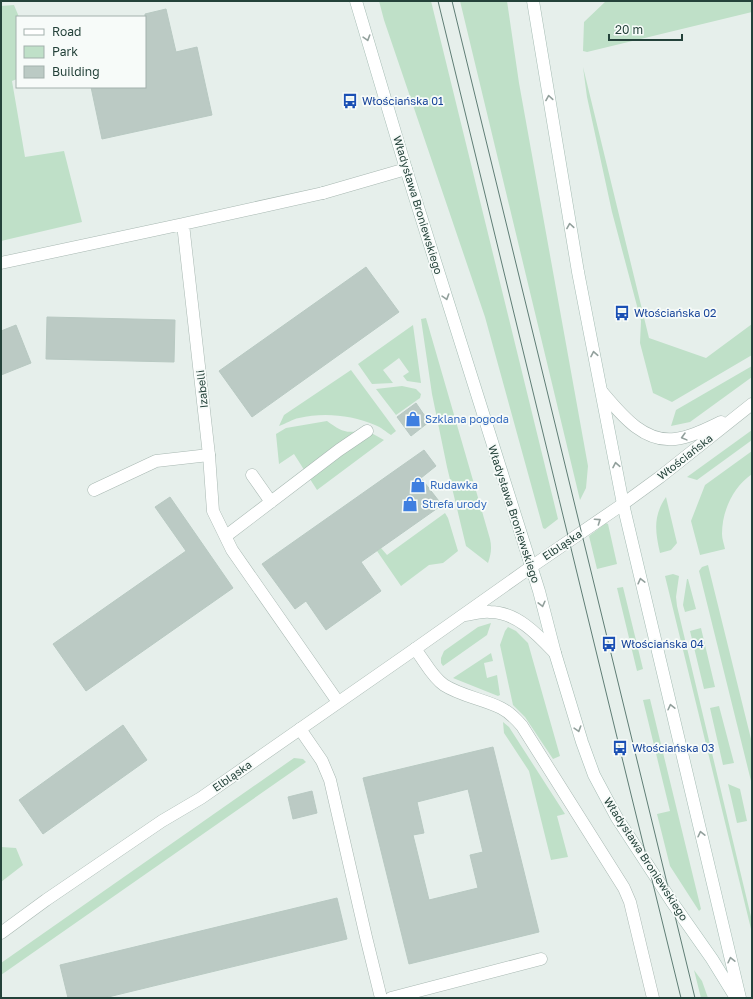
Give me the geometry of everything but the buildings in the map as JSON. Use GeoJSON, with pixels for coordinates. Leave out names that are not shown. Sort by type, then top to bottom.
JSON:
{"type":"FeatureCollection","features":[{"type":"Feature","properties":{"kind":"main road","name":"Władysława Broniewskiego"},"geometry":{"type":"LineString","coordinates":[[356,1],[395,127],[406,169],[539,591],[555,653],[582,742],[594,775],[609,805],[668,896],[712,958],[736,998]]}},
{"type":"Feature","properties":{"kind":"main road"},"geometry":{"type":"LineString","coordinates":[[533,1],[578,272],[623,504],[740,998]]}},
{"type":"Feature","properties":{"kind":"main road"},"geometry":{"type":"LineString","coordinates":[[1,263],[323,193],[406,169]]}},
{"type":"Feature","properties":{"kind":"main road","name":"Izabelli"},"geometry":{"type":"LineString","coordinates":[[183,224],[209,454],[213,511],[232,550],[338,702]]}},
{"type":"Feature","properties":{"kind":"main road","name":"Włościańska"},"geometry":{"type":"LineString","coordinates":[[602,392],[626,418],[647,434],[659,438],[674,440],[700,433],[749,407]]}},
{"type":"Feature","properties":{"kind":"main road","name":"Włościańska"},"geometry":{"type":"LineString","coordinates":[[623,504],[749,407]]}},
{"type":"Feature","properties":{"kind":"main road"},"geometry":{"type":"LineString","coordinates":[[226,536],[367,431]]}},
{"type":"Feature","properties":{"kind":"main road"},"geometry":{"type":"LineString","coordinates":[[94,490],[156,461],[209,454]]}},
{"type":"Feature","properties":{"kind":"main road"},"geometry":{"type":"LineString","coordinates":[[252,475],[271,502]]}},
{"type":"Feature","properties":{"kind":"main road","name":"Elbląska"},"geometry":{"type":"LineString","coordinates":[[1,933],[162,821],[201,798],[623,504]]}},
{"type":"Feature","properties":{"kind":"main road","name":"Elbląska"},"geometry":{"type":"LineString","coordinates":[[462,616],[492,612],[504,614],[517,620],[538,635],[555,653]]}},
{"type":"Feature","properties":{"kind":"main road"},"geometry":{"type":"LineString","coordinates":[[415,649],[438,680],[455,690],[502,708],[513,716],[522,726],[624,888],[630,902],[653,998]]}},
{"type":"Feature","properties":{"kind":"main road"},"geometry":{"type":"LineString","coordinates":[[300,728],[322,761],[330,780],[381,998]]}},
{"type":"Feature","properties":{"kind":"main road"},"geometry":{"type":"LineString","coordinates":[[391,998],[541,959]]}},
{"type":"Feature","properties":{"kind":"green space"},"geometry":{"type":"Polygon","coordinates":[[[379,1],[431,1],[558,519],[545,529],[543,528],[485,317],[384,20],[379,1]]]}},
{"type":"Feature","properties":{"kind":"green space"},"geometry":{"type":"Polygon","coordinates":[[[460,1],[507,1],[519,83],[588,466],[586,488],[580,500],[460,1]]]}},
{"type":"Feature","properties":{"kind":"green space"},"geometry":{"type":"Polygon","coordinates":[[[606,1],[752,1],[752,12],[587,52],[583,51],[584,22],[606,1]]]}},
{"type":"Feature","properties":{"kind":"green space"},"geometry":{"type":"Polygon","coordinates":[[[14,5],[19,16],[16,16],[16,79],[12,81],[25,157],[64,151],[82,222],[1,241],[1,6],[14,5]]]}},
{"type":"Feature","properties":{"kind":"green space"},"geometry":{"type":"Polygon","coordinates":[[[583,67],[649,338],[706,358],[752,324],[752,355],[672,402],[653,393],[640,343],[641,321],[612,212],[587,97],[583,67]]]}},
{"type":"Feature","properties":{"kind":"green space"},"geometry":{"type":"Polygon","coordinates":[[[426,318],[490,539],[491,551],[488,563],[466,546],[447,467],[432,394],[421,319],[426,318]]]}},
{"type":"Feature","properties":{"kind":"green space"},"geometry":{"type":"Polygon","coordinates":[[[413,325],[421,383],[407,381],[403,376],[409,372],[399,358],[383,370],[393,383],[372,384],[358,364],[413,325]]]}},
{"type":"Feature","properties":{"kind":"green space"},"geometry":{"type":"Polygon","coordinates":[[[752,366],[752,377],[690,422],[671,426],[676,410],[752,366]]]}},
{"type":"Feature","properties":{"kind":"green space"},"geometry":{"type":"Polygon","coordinates":[[[351,370],[396,431],[391,435],[379,427],[357,419],[328,415],[308,416],[294,419],[279,426],[284,415],[351,370]]]}},
{"type":"Feature","properties":{"kind":"green space"},"geometry":{"type":"Polygon","coordinates":[[[402,386],[416,389],[421,394],[420,398],[396,415],[376,389],[402,386]]]}},
{"type":"Feature","properties":{"kind":"green space"},"geometry":{"type":"Polygon","coordinates":[[[327,421],[340,430],[353,432],[364,429],[384,440],[317,490],[294,454],[279,464],[276,434],[286,428],[327,421]]]}},
{"type":"Feature","properties":{"kind":"green space"},"geometry":{"type":"Polygon","coordinates":[[[752,430],[752,440],[697,480],[687,477],[752,430]]]}},
{"type":"Feature","properties":{"kind":"green space"},"geometry":{"type":"Polygon","coordinates":[[[752,451],[752,474],[739,486],[726,508],[722,534],[725,549],[700,555],[691,521],[705,485],[752,451]]]}},
{"type":"Feature","properties":{"kind":"green space"},"geometry":{"type":"Polygon","coordinates":[[[666,497],[677,543],[671,550],[660,553],[656,524],[659,511],[666,497]]]}},
{"type":"Feature","properties":{"kind":"green space"},"geometry":{"type":"Polygon","coordinates":[[[445,513],[448,518],[458,551],[443,563],[429,565],[401,586],[377,551],[381,548],[387,555],[445,513]]]}},
{"type":"Feature","properties":{"kind":"green space"},"geometry":{"type":"Polygon","coordinates":[[[606,523],[608,524],[617,564],[597,569],[589,536],[606,523]]]}},
{"type":"Feature","properties":{"kind":"green space"},"geometry":{"type":"Polygon","coordinates":[[[708,565],[752,743],[752,785],[699,571],[702,567],[708,565]]]}},
{"type":"Feature","properties":{"kind":"green space"},"geometry":{"type":"Polygon","coordinates":[[[673,574],[679,576],[676,597],[677,606],[752,921],[752,933],[665,576],[673,574]]]}},
{"type":"Feature","properties":{"kind":"green space"},"geometry":{"type":"Polygon","coordinates":[[[687,579],[696,609],[685,612],[683,605],[687,579]]]}},
{"type":"Feature","properties":{"kind":"green space"},"geometry":{"type":"Polygon","coordinates":[[[623,587],[643,669],[637,671],[617,588],[623,587]]]}},
{"type":"Feature","properties":{"kind":"green space"},"geometry":{"type":"Polygon","coordinates":[[[491,623],[487,635],[443,666],[441,663],[441,658],[444,651],[478,627],[491,623]]]}},
{"type":"Feature","properties":{"kind":"green space"},"geometry":{"type":"Polygon","coordinates":[[[508,627],[516,631],[528,643],[560,756],[553,759],[525,717],[513,705],[500,645],[508,627]]]}},
{"type":"Feature","properties":{"kind":"green space"},"geometry":{"type":"Polygon","coordinates":[[[701,628],[715,687],[704,689],[690,631],[701,628]]]}},
{"type":"Feature","properties":{"kind":"green space"},"geometry":{"type":"Polygon","coordinates":[[[491,653],[493,661],[484,663],[487,678],[497,675],[500,695],[498,696],[453,678],[491,653]]]}},
{"type":"Feature","properties":{"kind":"green space"},"geometry":{"type":"Polygon","coordinates":[[[650,699],[701,909],[699,911],[670,866],[657,814],[670,811],[643,700],[650,699]]]}},
{"type":"Feature","properties":{"kind":"green space"},"geometry":{"type":"Polygon","coordinates":[[[719,706],[734,763],[723,765],[710,708],[719,706]]]}},
{"type":"Feature","properties":{"kind":"green space"},"geometry":{"type":"Polygon","coordinates":[[[503,722],[509,727],[565,814],[557,816],[568,857],[551,860],[529,771],[504,733],[503,722]]]}},
{"type":"Feature","properties":{"kind":"green space"},"geometry":{"type":"Polygon","coordinates":[[[294,758],[303,759],[306,762],[1,975],[1,963],[294,758]]]}},
{"type":"Feature","properties":{"kind":"green space"},"geometry":{"type":"Polygon","coordinates":[[[728,784],[740,789],[747,821],[737,823],[728,784]]]}},
{"type":"Feature","properties":{"kind":"green space"},"geometry":{"type":"Polygon","coordinates":[[[1,847],[16,848],[23,865],[1,882],[1,847]]]}},
{"type":"Feature","properties":{"kind":"green space"},"geometry":{"type":"Polygon","coordinates":[[[694,970],[702,981],[708,998],[701,998],[694,970]]]}},
{"type":"Feature","properties":{"kind":"tram line"},"geometry":{"type":"LineString","coordinates":[[438,1],[681,998]]}},
{"type":"Feature","properties":{"kind":"tram line"},"geometry":{"type":"LineString","coordinates":[[452,1],[695,998]]}},
{"type":"Feature","properties":{"kind":"place","name":"Włościańska 01"},"geometry":{"type":"Point","coordinates":[350,101]}},
{"type":"Feature","properties":{"kind":"place","name":"Włościańska 02"},"geometry":{"type":"Point","coordinates":[622,313]}},
{"type":"Feature","properties":{"kind":"place","name":"Szklana pogoda"},"geometry":{"type":"Point","coordinates":[413,419]}},
{"type":"Feature","properties":{"kind":"place","name":"Rudawka"},"geometry":{"type":"Point","coordinates":[418,485]}},
{"type":"Feature","properties":{"kind":"place","name":"Strefa urody"},"geometry":{"type":"Point","coordinates":[410,504]}},
{"type":"Feature","properties":{"kind":"place","name":"Włościańska 04"},"geometry":{"type":"Point","coordinates":[609,644]}},
{"type":"Feature","properties":{"kind":"place","name":"Włościańska 03"},"geometry":{"type":"Point","coordinates":[620,748]}}]}
